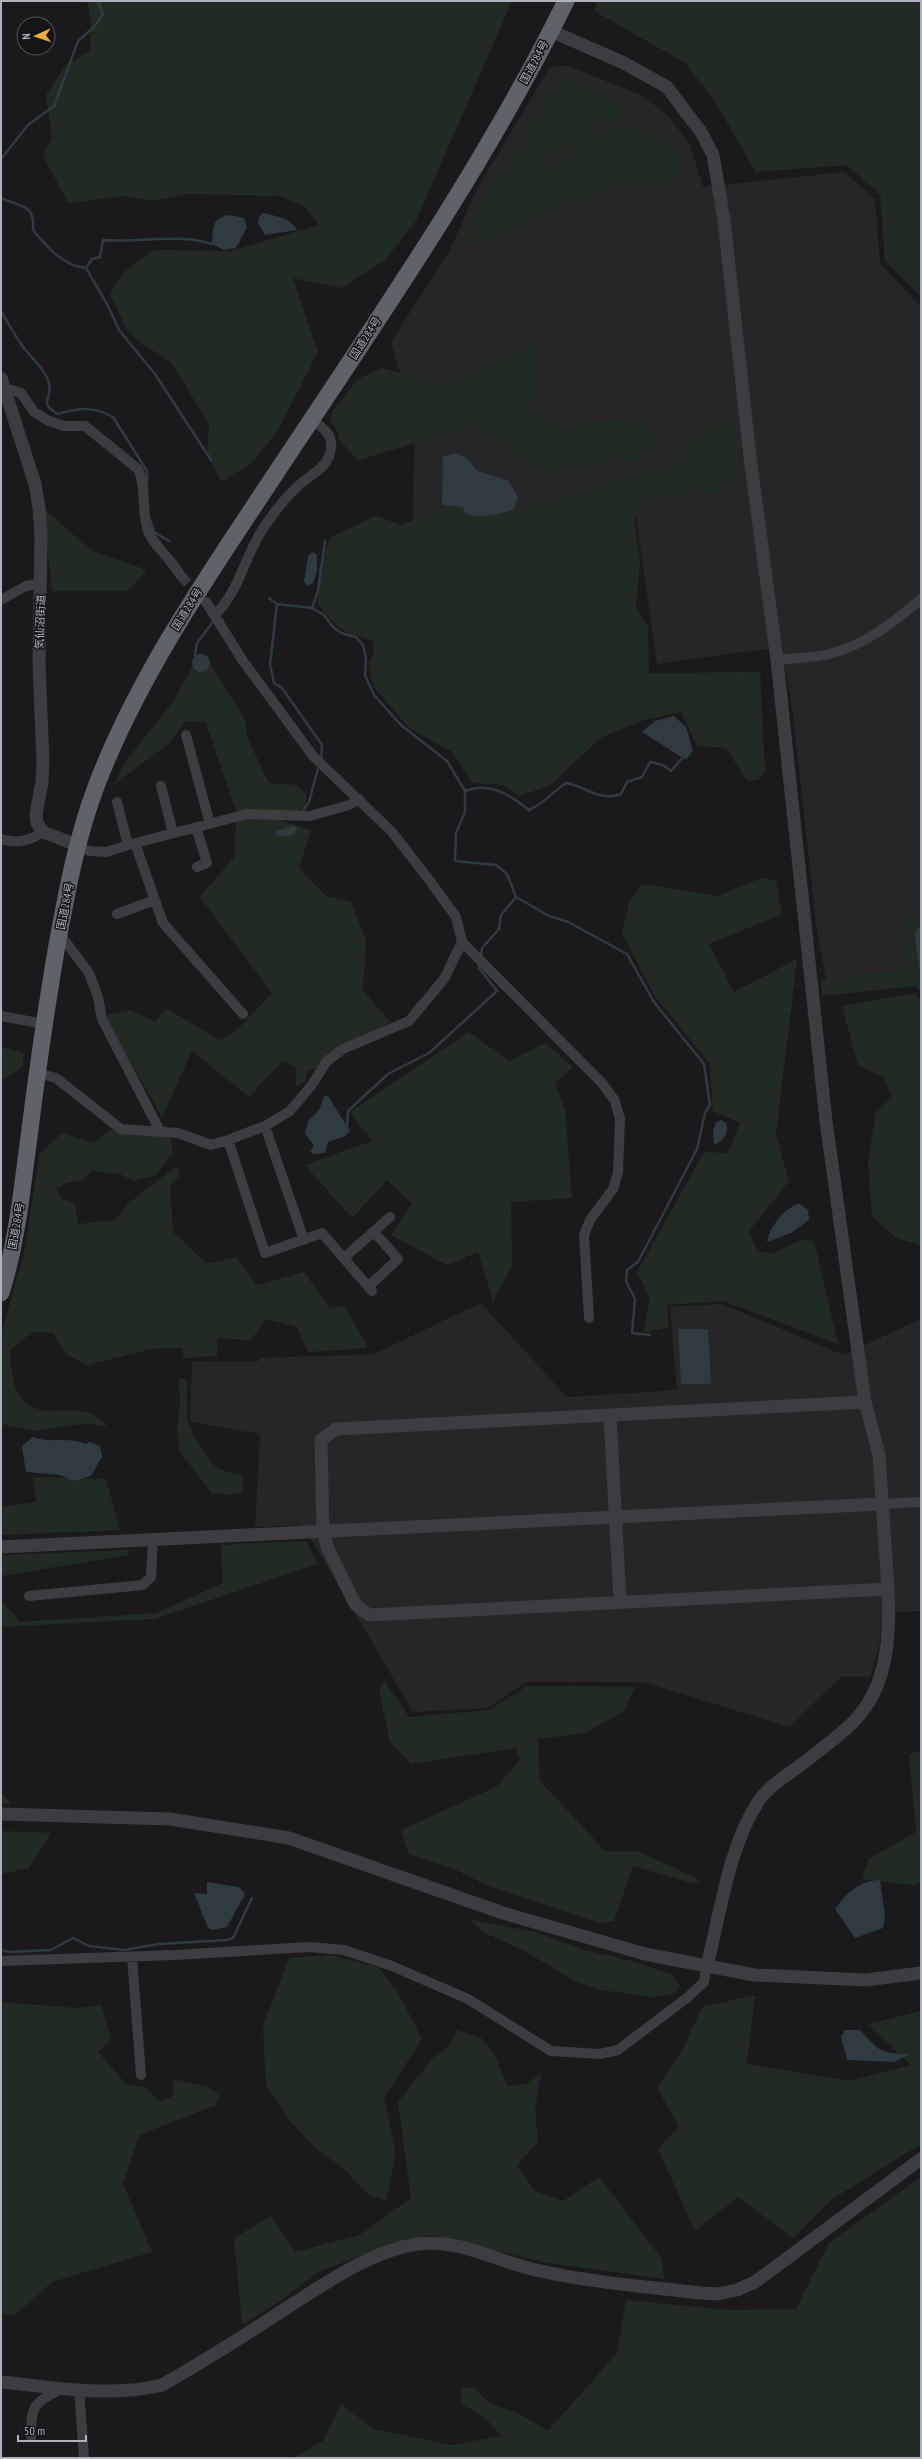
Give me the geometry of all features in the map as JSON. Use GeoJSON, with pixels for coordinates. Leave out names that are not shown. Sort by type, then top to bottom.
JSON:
{"type":"FeatureCollection","features":[{"type":"Feature","properties":{"kind":"highway","name":"国道284号"},"geometry":{"type":"LineString","coordinates":[[1,1293],[10,1259],[21,1199],[44,1024],[59,933],[77,845],[96,785],[131,707],[182,615],[453,203],[504,118],[566,1]]}},
{"type":"Feature","properties":{"kind":"street"},"geometry":{"type":"LineString","coordinates":[[1,1961],[132,1957],[308,1947],[344,1950],[392,1966],[468,1999],[551,2052],[600,2054],[618,2050],[688,1997],[704,1982],[734,1855],[744,1827],[759,1801],[775,1784],[851,1723],[865,1708],[877,1685],[885,1659],[890,1630],[879,1455],[865,1402],[826,1121],[777,660],[750,456],[724,220],[713,155],[701,132],[667,87],[624,63],[551,31]]}},
{"type":"Feature","properties":{"kind":"street","name":"気仙沼街道"},"geometry":{"type":"LineString","coordinates":[[1,378],[35,484],[39,507],[41,583],[39,664],[43,730],[42,782],[36,814],[37,823],[43,832]]}},
{"type":"Feature","properties":{"kind":"street"},"geometry":{"type":"LineString","coordinates":[[5,390],[12,390],[21,393],[34,412],[47,420],[63,426],[85,426],[138,469],[142,477],[145,522],[148,533],[182,576]]}},
{"type":"Feature","properties":{"kind":"street"},"geometry":{"type":"LineString","coordinates":[[215,615],[234,591],[264,527],[297,487],[322,466],[330,454],[332,441],[331,436],[312,419]]}},
{"type":"Feature","properties":{"kind":"street"},"geometry":{"type":"LineString","coordinates":[[1,600],[26,586],[41,583]]}},
{"type":"Feature","properties":{"kind":"street"},"geometry":{"type":"LineString","coordinates":[[777,660],[828,654],[852,646],[891,624],[921,599]]}},
{"type":"Feature","properties":{"kind":"street"},"geometry":{"type":"LineString","coordinates":[[206,602],[243,661],[290,727],[313,756],[392,832],[430,881],[456,917],[462,942],[602,1083],[614,1101],[620,1120],[618,1172],[613,1189],[590,1220],[584,1235],[589,1318]]}},
{"type":"Feature","properties":{"kind":"street"},"geometry":{"type":"LineString","coordinates":[[186,735],[210,824]]}},
{"type":"Feature","properties":{"kind":"street"},"geometry":{"type":"LineString","coordinates":[[161,786],[173,833]]}},
{"type":"Feature","properties":{"kind":"street"},"geometry":{"type":"LineString","coordinates":[[1,839],[15,842],[34,838],[43,832],[89,851],[107,852],[247,814],[310,816],[349,805],[359,799]]}},
{"type":"Feature","properties":{"kind":"street"},"geometry":{"type":"LineString","coordinates":[[116,802],[163,923],[243,1014]]}},
{"type":"Feature","properties":{"kind":"street"},"geometry":{"type":"LineString","coordinates":[[196,827],[207,863],[197,867]]}},
{"type":"Feature","properties":{"kind":"street"},"geometry":{"type":"LineString","coordinates":[[117,914],[155,900]]}},
{"type":"Feature","properties":{"kind":"street"},"geometry":{"type":"LineString","coordinates":[[59,933],[89,973],[98,997],[102,1019],[160,1130]]}},
{"type":"Feature","properties":{"kind":"street"},"geometry":{"type":"LineString","coordinates":[[37,1073],[56,1078],[122,1129],[160,1130],[178,1133],[211,1145],[228,1140],[265,1126],[290,1111],[311,1086],[327,1060],[343,1049],[409,1021],[444,979],[462,942]]}},
{"type":"Feature","properties":{"kind":"street"},"geometry":{"type":"LineString","coordinates":[[1,1016],[44,1024]]}},
{"type":"Feature","properties":{"kind":"street"},"geometry":{"type":"LineString","coordinates":[[265,1126],[304,1240]]}},
{"type":"Feature","properties":{"kind":"street"},"geometry":{"type":"LineString","coordinates":[[228,1140],[265,1253],[322,1233],[370,1289],[398,1259],[374,1232]]}},
{"type":"Feature","properties":{"kind":"street"},"geometry":{"type":"LineString","coordinates":[[344,1258],[390,1217]]}},
{"type":"Feature","properties":{"kind":"street"},"geometry":{"type":"LineString","coordinates":[[865,1402],[336,1429],[321,1440],[324,1531],[328,1549],[355,1604],[369,1615],[620,1601],[888,1589]]}},
{"type":"Feature","properties":{"kind":"street"},"geometry":{"type":"LineString","coordinates":[[610,1416],[620,1601]]}},
{"type":"Feature","properties":{"kind":"street"},"geometry":{"type":"LineString","coordinates":[[1,1547],[153,1538],[616,1518],[921,1502]]}},
{"type":"Feature","properties":{"kind":"street"},"geometry":{"type":"LineString","coordinates":[[29,1596],[143,1585],[151,1577],[153,1538]]}},
{"type":"Feature","properties":{"kind":"street"},"geometry":{"type":"LineString","coordinates":[[1,1814],[170,1819],[289,1838],[503,1913],[645,1954],[754,1975],[808,1979],[866,1980],[921,1973]]}},
{"type":"Feature","properties":{"kind":"street"},"geometry":{"type":"LineString","coordinates":[[132,1957],[141,2075]]}},
{"type":"Feature","properties":{"kind":"street"},"geometry":{"type":"LineString","coordinates":[[1,2382],[79,2389],[132,2390],[162,2385],[334,2278],[396,2249],[419,2244],[446,2244],[524,2266],[570,2276],[701,2293],[717,2294],[737,2290],[773,2270],[921,2159]]}},
{"type":"Feature","properties":{"kind":"street"},"geometry":{"type":"LineString","coordinates":[[31,2437],[31,2414],[40,2400],[63,2388]]}},
{"type":"Feature","properties":{"kind":"street"},"geometry":{"type":"LineString","coordinates":[[79,2389],[84,2458]]}},
{"type":"Feature","properties":{"kind":"shaded area"},"geometry":{"type":"Polygon","coordinates":[[[87,1],[512,1],[416,221],[385,260],[341,288],[293,278],[318,352],[279,428],[254,461],[222,482],[207,456],[209,424],[171,362],[138,341],[127,330],[110,294],[124,272],[154,250],[231,251],[319,225],[305,207],[280,196],[187,194],[152,201],[125,196],[68,203],[43,155],[52,138],[46,95],[65,66],[90,51],[91,22],[87,1]]]}},
{"type":"Feature","properties":{"kind":"shaded area"},"geometry":{"type":"Polygon","coordinates":[[[598,1],[921,1],[921,297],[885,261],[880,194],[847,165],[756,172],[714,100],[685,63],[594,11],[598,1]]]}},
{"type":"Feature","properties":{"kind":"shaded area"},"geometry":{"type":"Polygon","coordinates":[[[568,66],[641,95],[669,116],[690,145],[703,187],[844,172],[875,199],[880,263],[921,307],[921,986],[919,984],[829,993],[817,932],[791,698],[781,647],[657,664],[635,510],[412,545],[415,424],[391,342],[449,252],[477,189],[550,67],[568,66]]]}},
{"type":"Feature","properties":{"kind":"shaded area"},"geometry":{"type":"Polygon","coordinates":[[[563,76],[621,98],[622,121],[601,126],[577,143],[566,155],[547,159],[537,149],[540,156],[550,164],[568,158],[582,140],[601,131],[618,127],[646,127],[662,137],[678,153],[677,178],[655,191],[618,188],[564,207],[497,241],[463,243],[485,190],[526,139],[522,135],[557,79],[563,76]]]}},
{"type":"Feature","properties":{"kind":"shaded area"},"geometry":{"type":"Polygon","coordinates":[[[263,213],[287,220],[297,230],[265,235],[258,223],[259,217],[263,213]]]}},
{"type":"Feature","properties":{"kind":"shaded area"},"geometry":{"type":"Polygon","coordinates":[[[229,215],[244,218],[247,227],[236,248],[224,250],[212,244],[213,229],[214,225],[219,219],[229,215]]]}},
{"type":"Feature","properties":{"kind":"shaded area"},"geometry":{"type":"Polygon","coordinates":[[[538,342],[539,378],[530,409],[561,427],[584,423],[646,418],[659,440],[642,458],[549,473],[511,456],[481,430],[457,431],[358,460],[339,440],[337,430],[330,420],[333,411],[358,379],[382,368],[443,384],[538,342]]]}},
{"type":"Feature","properties":{"kind":"shaded area"},"geometry":{"type":"Polygon","coordinates":[[[711,424],[735,424],[739,473],[725,490],[645,499],[634,517],[640,562],[636,607],[648,627],[649,673],[760,672],[765,772],[758,780],[747,781],[726,748],[697,746],[681,712],[644,720],[602,737],[549,786],[518,796],[504,785],[473,783],[451,751],[410,729],[373,686],[369,663],[374,651],[372,640],[354,635],[341,628],[330,619],[318,604],[319,569],[330,538],[375,516],[402,525],[450,504],[519,507],[587,489],[621,477],[655,471],[671,466],[689,441],[711,424]]]}},
{"type":"Feature","properties":{"kind":"shaded area"},"geometry":{"type":"Polygon","coordinates":[[[456,453],[469,460],[477,471],[508,480],[518,498],[513,510],[488,516],[475,516],[464,512],[463,507],[442,505],[443,457],[456,453]]]}},
{"type":"Feature","properties":{"kind":"shaded area"},"geometry":{"type":"Polygon","coordinates":[[[43,508],[92,551],[147,570],[128,591],[52,591],[43,508]]]}},
{"type":"Feature","properties":{"kind":"shaded area"},"geometry":{"type":"Polygon","coordinates":[[[313,552],[317,555],[317,571],[313,583],[307,586],[304,581],[308,556],[313,552]]]}},
{"type":"Feature","properties":{"kind":"shaded area"},"geometry":{"type":"Polygon","coordinates":[[[200,653],[213,668],[245,720],[247,737],[269,783],[297,785],[306,794],[306,806],[281,821],[311,830],[299,868],[326,896],[351,902],[366,940],[363,990],[390,1022],[317,1068],[308,1070],[305,1082],[296,1086],[296,1067],[282,1061],[249,1097],[192,1051],[162,1117],[104,1016],[130,1010],[155,1022],[166,1008],[219,1040],[237,1030],[272,993],[200,897],[235,856],[236,811],[206,722],[186,721],[169,743],[115,784],[123,765],[174,700],[200,653]]]}},
{"type":"Feature","properties":{"kind":"shaded area"},"geometry":{"type":"Polygon","coordinates":[[[201,654],[207,657],[210,663],[207,669],[201,672],[195,669],[192,663],[195,657],[201,654]]]}},
{"type":"Feature","properties":{"kind":"shaded area"},"geometry":{"type":"Polygon","coordinates":[[[674,716],[686,727],[693,750],[686,760],[642,732],[655,721],[674,716]]]}},
{"type":"Feature","properties":{"kind":"shaded area"},"geometry":{"type":"Polygon","coordinates":[[[292,826],[297,827],[294,833],[290,836],[278,836],[275,832],[292,826]]]}},
{"type":"Feature","properties":{"kind":"shaded area"},"geometry":{"type":"Polygon","coordinates":[[[761,878],[776,880],[782,914],[709,944],[734,992],[797,959],[776,1135],[789,1181],[749,1231],[757,1251],[773,1253],[803,1239],[814,1241],[838,1344],[723,1301],[667,1305],[669,1327],[643,1333],[650,1298],[637,1272],[704,1152],[728,1153],[740,1123],[713,1111],[710,1064],[654,995],[622,933],[629,903],[642,884],[718,896],[761,878]]]}},
{"type":"Feature","properties":{"kind":"shaded area"},"geometry":{"type":"Polygon","coordinates":[[[921,912],[921,993],[916,986],[822,996],[821,980],[895,971],[902,965],[900,914],[921,912]]]}},
{"type":"Feature","properties":{"kind":"shaded area"},"geometry":{"type":"Polygon","coordinates":[[[921,927],[921,979],[915,936],[917,929],[921,927]]]}},
{"type":"Feature","properties":{"kind":"shaded area"},"geometry":{"type":"Polygon","coordinates":[[[915,993],[921,1001],[921,1245],[896,1238],[872,1216],[868,1161],[876,1112],[892,1097],[883,1077],[858,1065],[842,1006],[915,993]]]}},
{"type":"Feature","properties":{"kind":"shaded area"},"geometry":{"type":"Polygon","coordinates":[[[469,1032],[509,1061],[545,1043],[573,1067],[555,1083],[565,1110],[572,1198],[511,1202],[512,1266],[493,1301],[478,1252],[447,1265],[391,1235],[412,1204],[387,1180],[352,1218],[305,1165],[372,1141],[350,1112],[469,1032]]]}},
{"type":"Feature","properties":{"kind":"shaded area"},"geometry":{"type":"Polygon","coordinates":[[[1,1048],[11,1049],[24,1054],[22,1067],[1,1081],[1,1048]]]}},
{"type":"Feature","properties":{"kind":"shaded area"},"geometry":{"type":"Polygon","coordinates":[[[324,1096],[328,1096],[350,1131],[345,1136],[328,1142],[325,1153],[313,1154],[310,1152],[314,1145],[305,1134],[308,1121],[319,1110],[324,1096]]]}},
{"type":"Feature","properties":{"kind":"shaded area"},"geometry":{"type":"Polygon","coordinates":[[[721,1120],[726,1123],[727,1131],[723,1139],[714,1145],[713,1131],[716,1122],[721,1120]]]}},
{"type":"Feature","properties":{"kind":"shaded area"},"geometry":{"type":"Polygon","coordinates":[[[110,1129],[171,1138],[173,1153],[156,1175],[133,1181],[120,1174],[91,1171],[83,1180],[66,1183],[57,1189],[62,1199],[75,1203],[78,1224],[115,1220],[129,1203],[177,1166],[180,1176],[170,1185],[173,1232],[207,1264],[236,1257],[257,1285],[304,1272],[330,1308],[345,1306],[368,1348],[308,1352],[297,1327],[266,1319],[251,1340],[217,1338],[217,1356],[183,1358],[182,1348],[152,1349],[86,1365],[65,1353],[53,1333],[32,1332],[10,1350],[14,1381],[22,1399],[34,1408],[48,1411],[80,1411],[95,1416],[107,1427],[88,1423],[35,1431],[1,1424],[1,1335],[25,1249],[39,1155],[62,1133],[93,1143],[110,1129]]]}},
{"type":"Feature","properties":{"kind":"shaded area"},"geometry":{"type":"Polygon","coordinates":[[[799,1203],[808,1210],[809,1220],[791,1233],[767,1242],[771,1230],[778,1219],[788,1209],[799,1203]]]}},
{"type":"Feature","properties":{"kind":"shaded area"},"geometry":{"type":"Polygon","coordinates":[[[481,1303],[567,1397],[677,1390],[670,1307],[722,1304],[843,1355],[921,1319],[921,1611],[882,1613],[880,1643],[870,1677],[841,1677],[789,1727],[643,1682],[526,1682],[488,1708],[413,1712],[313,1542],[298,1525],[255,1527],[260,1434],[190,1422],[192,1361],[257,1362],[260,1358],[374,1354],[481,1303]]]}},
{"type":"Feature","properties":{"kind":"shaded area"},"geometry":{"type":"Polygon","coordinates":[[[678,1329],[708,1329],[711,1384],[681,1384],[678,1329]]]}},
{"type":"Feature","properties":{"kind":"shaded area"},"geometry":{"type":"Polygon","coordinates":[[[182,1377],[187,1382],[187,1420],[195,1438],[213,1465],[221,1470],[241,1475],[244,1484],[243,1493],[229,1495],[212,1493],[180,1452],[177,1431],[180,1400],[178,1381],[182,1377]]]}},
{"type":"Feature","properties":{"kind":"shaded area"},"geometry":{"type":"Polygon","coordinates":[[[33,1437],[46,1440],[72,1441],[85,1444],[90,1442],[100,1446],[102,1457],[91,1476],[73,1481],[60,1475],[26,1472],[22,1446],[33,1437]]]}},
{"type":"Feature","properties":{"kind":"shaded area"},"geometry":{"type":"Polygon","coordinates":[[[33,1477],[106,1479],[120,1530],[1,1535],[1,1507],[36,1502],[33,1477]]]}},
{"type":"Feature","properties":{"kind":"shaded area"},"geometry":{"type":"Polygon","coordinates":[[[306,1541],[318,1564],[154,1619],[1,1627],[1,1600],[20,1622],[156,1613],[223,1583],[221,1545],[306,1541]]]}},
{"type":"Feature","properties":{"kind":"shaded area"},"geometry":{"type":"Polygon","coordinates":[[[129,1550],[128,1555],[1,1576],[1,1555],[129,1550]]]}},
{"type":"Feature","properties":{"kind":"shaded area"},"geometry":{"type":"Polygon","coordinates":[[[384,1680],[409,1717],[489,1710],[527,1686],[635,1687],[624,1711],[585,1733],[538,1739],[540,1781],[605,1851],[638,1851],[700,1880],[695,1884],[633,1866],[614,1921],[599,1923],[486,1885],[452,1868],[409,1854],[401,1830],[498,1786],[520,1759],[516,1748],[411,1764],[390,1742],[379,1690],[384,1680]]]}},
{"type":"Feature","properties":{"kind":"shaded area"},"geometry":{"type":"Polygon","coordinates":[[[921,1751],[921,1882],[911,1885],[862,1879],[869,1859],[916,1832],[909,1754],[921,1751]]]}},
{"type":"Feature","properties":{"kind":"shaded area"},"geometry":{"type":"Polygon","coordinates":[[[1,1794],[3,1794],[11,1804],[1,1804],[1,1794]]]}},
{"type":"Feature","properties":{"kind":"shaded area"},"geometry":{"type":"Polygon","coordinates":[[[1,1831],[51,1833],[29,1868],[1,1874],[1,1831]]]}},
{"type":"Feature","properties":{"kind":"shaded area"},"geometry":{"type":"Polygon","coordinates":[[[880,1880],[885,1916],[883,1928],[855,1938],[835,1909],[844,1897],[854,1888],[866,1883],[880,1880]]]}},
{"type":"Feature","properties":{"kind":"shaded area"},"geometry":{"type":"Polygon","coordinates":[[[207,1882],[239,1887],[245,1894],[227,1927],[213,1930],[208,1928],[194,1893],[207,1894],[207,1882]]]}},
{"type":"Feature","properties":{"kind":"shaded area"},"geometry":{"type":"Polygon","coordinates":[[[471,1920],[535,1932],[585,1950],[636,1962],[673,1975],[680,1987],[672,1994],[654,1997],[601,1990],[576,1982],[525,1951],[483,1932],[471,1920]]]}},
{"type":"Feature","properties":{"kind":"shaded area"},"geometry":{"type":"Polygon","coordinates":[[[329,1955],[378,1967],[397,1991],[422,2039],[384,2098],[396,2154],[386,2200],[369,2195],[343,2168],[319,2151],[291,2122],[266,2085],[263,2026],[289,1958],[329,1955]]]}},
{"type":"Feature","properties":{"kind":"shaded area"},"geometry":{"type":"Polygon","coordinates":[[[755,1995],[747,2064],[849,2081],[911,2065],[868,2024],[921,2011],[921,2144],[831,2200],[793,2238],[738,2197],[695,2231],[658,2149],[679,2126],[657,2088],[683,2049],[702,2007],[755,1995]]]}},
{"type":"Feature","properties":{"kind":"shaded area"},"geometry":{"type":"Polygon","coordinates":[[[1,2002],[77,2008],[101,2005],[111,2039],[98,2052],[126,2084],[146,2088],[161,2102],[173,2096],[173,2079],[208,2087],[220,2095],[216,2105],[139,2135],[123,2184],[152,2252],[52,2282],[15,2315],[1,2313],[1,2002]]]}},
{"type":"Feature","properties":{"kind":"shaded area"},"geometry":{"type":"Polygon","coordinates":[[[457,2030],[481,2038],[495,2055],[507,2086],[526,2084],[541,2073],[535,2109],[538,2142],[517,2165],[535,2191],[563,2201],[599,2177],[662,2259],[664,2279],[548,2263],[431,2235],[384,2247],[318,2272],[279,2302],[242,2325],[234,2238],[271,2216],[295,2252],[360,2235],[411,2198],[398,2102],[433,2058],[448,2047],[457,2030]]]}},
{"type":"Feature","properties":{"kind":"shaded area"},"geometry":{"type":"Polygon","coordinates":[[[845,2030],[860,2030],[872,2043],[886,2052],[910,2054],[894,2062],[847,2060],[841,2037],[845,2030]]]}},
{"type":"Feature","properties":{"kind":"shaded area"},"geometry":{"type":"Polygon","coordinates":[[[921,2177],[921,2458],[293,2458],[323,2441],[341,2404],[374,2429],[451,2445],[502,2436],[487,2420],[461,2403],[461,2387],[475,2388],[490,2404],[518,2413],[548,2431],[617,2353],[626,2300],[727,2310],[796,2309],[829,2243],[921,2177]]]}},
{"type":"Feature","properties":{"kind":"waterway"},"geometry":{"type":"LineString","coordinates":[[1,159],[28,125],[54,106],[78,41],[95,26],[103,14],[98,1]]}},
{"type":"Feature","properties":{"kind":"waterway"},"geometry":{"type":"LineString","coordinates":[[1,198],[30,211],[32,215],[33,230],[56,255],[70,264],[86,268],[92,259],[100,257],[103,240],[186,239],[212,244]]}},
{"type":"Feature","properties":{"kind":"waterway"},"geometry":{"type":"LineString","coordinates":[[1,217],[1,226]]}},
{"type":"Feature","properties":{"kind":"waterway"},"geometry":{"type":"LineString","coordinates":[[86,268],[108,306],[119,330],[155,374],[211,460]]}},
{"type":"Feature","properties":{"kind":"waterway"},"geometry":{"type":"LineString","coordinates":[[1,311],[27,352],[47,378],[50,389],[47,400],[48,406],[58,414],[73,410],[86,409],[106,413],[113,417],[147,471],[147,484]]}},
{"type":"Feature","properties":{"kind":"waterway"},"geometry":{"type":"LineString","coordinates":[[150,519],[154,532],[169,541]]}},
{"type":"Feature","properties":{"kind":"waterway"},"geometry":{"type":"LineString","coordinates":[[269,598],[277,604],[312,608],[318,591],[325,541]]}},
{"type":"Feature","properties":{"kind":"waterway"},"geometry":{"type":"LineString","coordinates":[[277,604],[270,664],[274,683],[282,688],[322,745],[321,760]]}},
{"type":"Feature","properties":{"kind":"waterway"},"geometry":{"type":"LineString","coordinates":[[312,608],[324,615],[333,627],[341,633],[356,637],[363,645],[366,658],[365,675],[374,695],[401,725],[447,761],[465,791],[465,812],[456,833],[455,861],[496,865],[507,874],[516,897],[549,916],[568,922],[627,954],[654,1002],[704,1064],[710,1105],[705,1113],[697,1149],[638,1262],[627,1270],[626,1281],[635,1299],[632,1333],[650,1335]]}},
{"type":"Feature","properties":{"kind":"waterway"},"geometry":{"type":"LineString","coordinates":[[195,655],[197,643],[215,619]]}},
{"type":"Feature","properties":{"kind":"waterway"},"geometry":{"type":"LineString","coordinates":[[465,791],[474,788],[499,791],[514,799],[529,810],[540,804],[566,783],[599,795],[613,796],[621,794],[627,782],[642,777],[650,762],[663,765],[671,771],[683,757]]}},
{"type":"Feature","properties":{"kind":"waterway"},"geometry":{"type":"LineString","coordinates":[[302,812],[309,802],[319,765]]}},
{"type":"Feature","properties":{"kind":"waterway"},"geometry":{"type":"LineString","coordinates":[[481,956],[482,948],[499,929],[501,915],[516,897]]}},
{"type":"Feature","properties":{"kind":"waterway"},"geometry":{"type":"LineString","coordinates":[[347,1127],[348,1111],[388,1074],[429,1053],[497,991],[479,968],[480,963]]}},
{"type":"Feature","properties":{"kind":"waterway"},"geometry":{"type":"LineString","coordinates":[[1,1950],[9,1952],[51,1950],[73,1938],[89,1946],[124,1950],[159,1944],[227,1940],[233,1938],[252,1898]]}},
{"type":"Feature","properties":{"kind":"tunnel"},"geometry":{"type":"LineString","coordinates":[[181,576],[200,596]]}}]}
